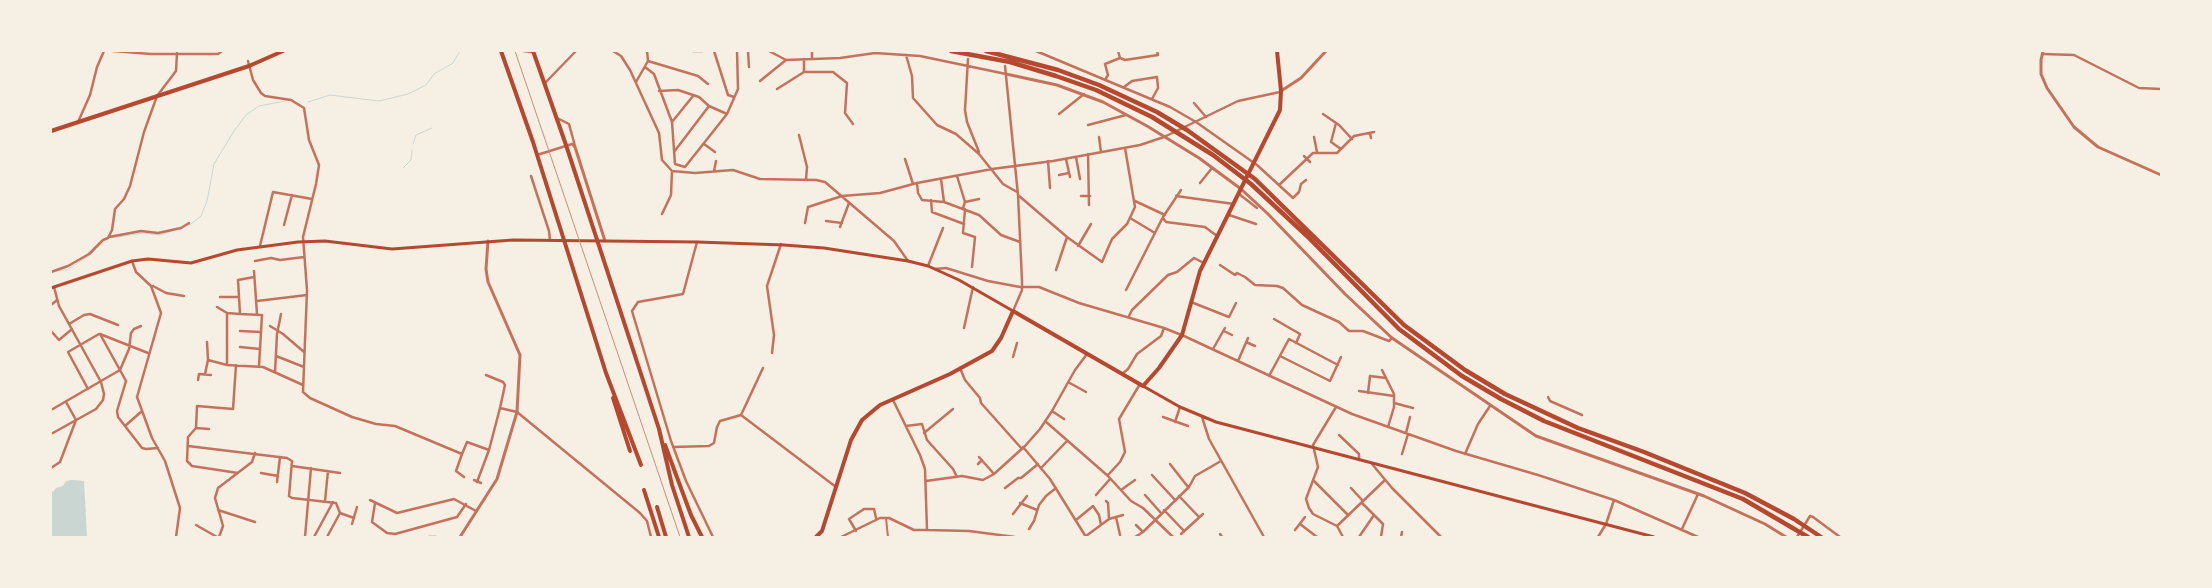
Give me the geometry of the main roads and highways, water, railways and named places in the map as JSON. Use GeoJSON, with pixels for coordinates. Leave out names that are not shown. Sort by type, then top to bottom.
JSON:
{"type":"FeatureCollection","features":[{"type":"Feature","properties":{"kind":"highway"},"geometry":{"type":"LineString","coordinates":[[951,51],[1010,62],[1056,76],[1096,90],[1152,117],[1213,155],[1251,184],[1307,236],[1399,329],[1462,376],[1501,400],[1544,421],[1743,499],[1808,537]]}},
{"type":"Feature","properties":{"kind":"highway"},"geometry":{"type":"LineString","coordinates":[[986,51],[1058,70],[1098,85],[1157,112],[1187,130],[1236,163],[1282,203],[1404,325],[1465,370],[1505,394],[1578,428],[1644,452],[1745,493],[1794,519],[1821,537]]}},
{"type":"Feature","properties":{"kind":"main road"},"geometry":{"type":"LineString","coordinates":[[51,131],[283,51]]}},
{"type":"Feature","properties":{"kind":"main road"},"geometry":{"type":"LineString","coordinates":[[501,51],[537,155],[630,450]]}},
{"type":"Feature","properties":{"kind":"main road"},"geometry":{"type":"LineString","coordinates":[[1141,385],[1166,360],[1182,335],[1197,278],[1280,110],[1281,91],[1277,51]]}},
{"type":"Feature","properties":{"kind":"main road"},"geometry":{"type":"LineString","coordinates":[[532,52],[557,118],[659,429],[691,515],[702,537]]}},
{"type":"Feature","properties":{"kind":"main road"},"geometry":{"type":"LineString","coordinates":[[53,287],[132,260],[148,259],[191,263],[260,246],[325,241],[392,249],[488,241],[550,240],[781,244],[824,248],[908,261],[928,266],[973,287],[1141,385],[1202,417],[1231,427],[1654,537]]}},
{"type":"Feature","properties":{"kind":"main road"},"geometry":{"type":"LineString","coordinates":[[820,536],[851,440],[857,427],[873,410],[892,399],[992,351],[1001,338],[1013,311]]}},
{"type":"Feature","properties":{"kind":"main road"},"geometry":{"type":"LineString","coordinates":[[606,373],[641,465]]}},
{"type":"Feature","properties":{"kind":"main road"},"geometry":{"type":"LineString","coordinates":[[659,429],[672,485],[689,537]]}},
{"type":"Feature","properties":{"kind":"main road"},"geometry":{"type":"LineString","coordinates":[[644,490],[659,537]]}},
{"type":"Feature","properties":{"kind":"main road"},"geometry":{"type":"LineString","coordinates":[[657,507],[666,537]]}},
{"type":"Feature","properties":{"kind":"waterway"},"geometry":{"type":"LineString","coordinates":[[308,102],[330,95],[379,101],[408,94],[426,85],[434,74],[453,63],[460,51]]}},
{"type":"Feature","properties":{"kind":"waterway"},"geometry":{"type":"LineString","coordinates":[[111,238],[143,233],[160,235],[191,224],[201,216],[207,201],[214,164],[246,115],[259,106],[285,101]]}},
{"type":"Feature","properties":{"kind":"waterway"},"geometry":{"type":"LineString","coordinates":[[413,144],[416,135],[432,128]]}},
{"type":"Feature","properties":{"kind":"waterway"},"geometry":{"type":"LineString","coordinates":[[403,168],[411,160],[412,150]]}},
{"type":"Feature","properties":{"kind":"waterway"},"geometry":{"type":"LineString","coordinates":[[59,270],[67,270],[90,255],[99,246]]}},
{"type":"Feature","properties":{"kind":"railway"},"geometry":{"type":"LineString","coordinates":[[515,51],[680,537]]}}]}
